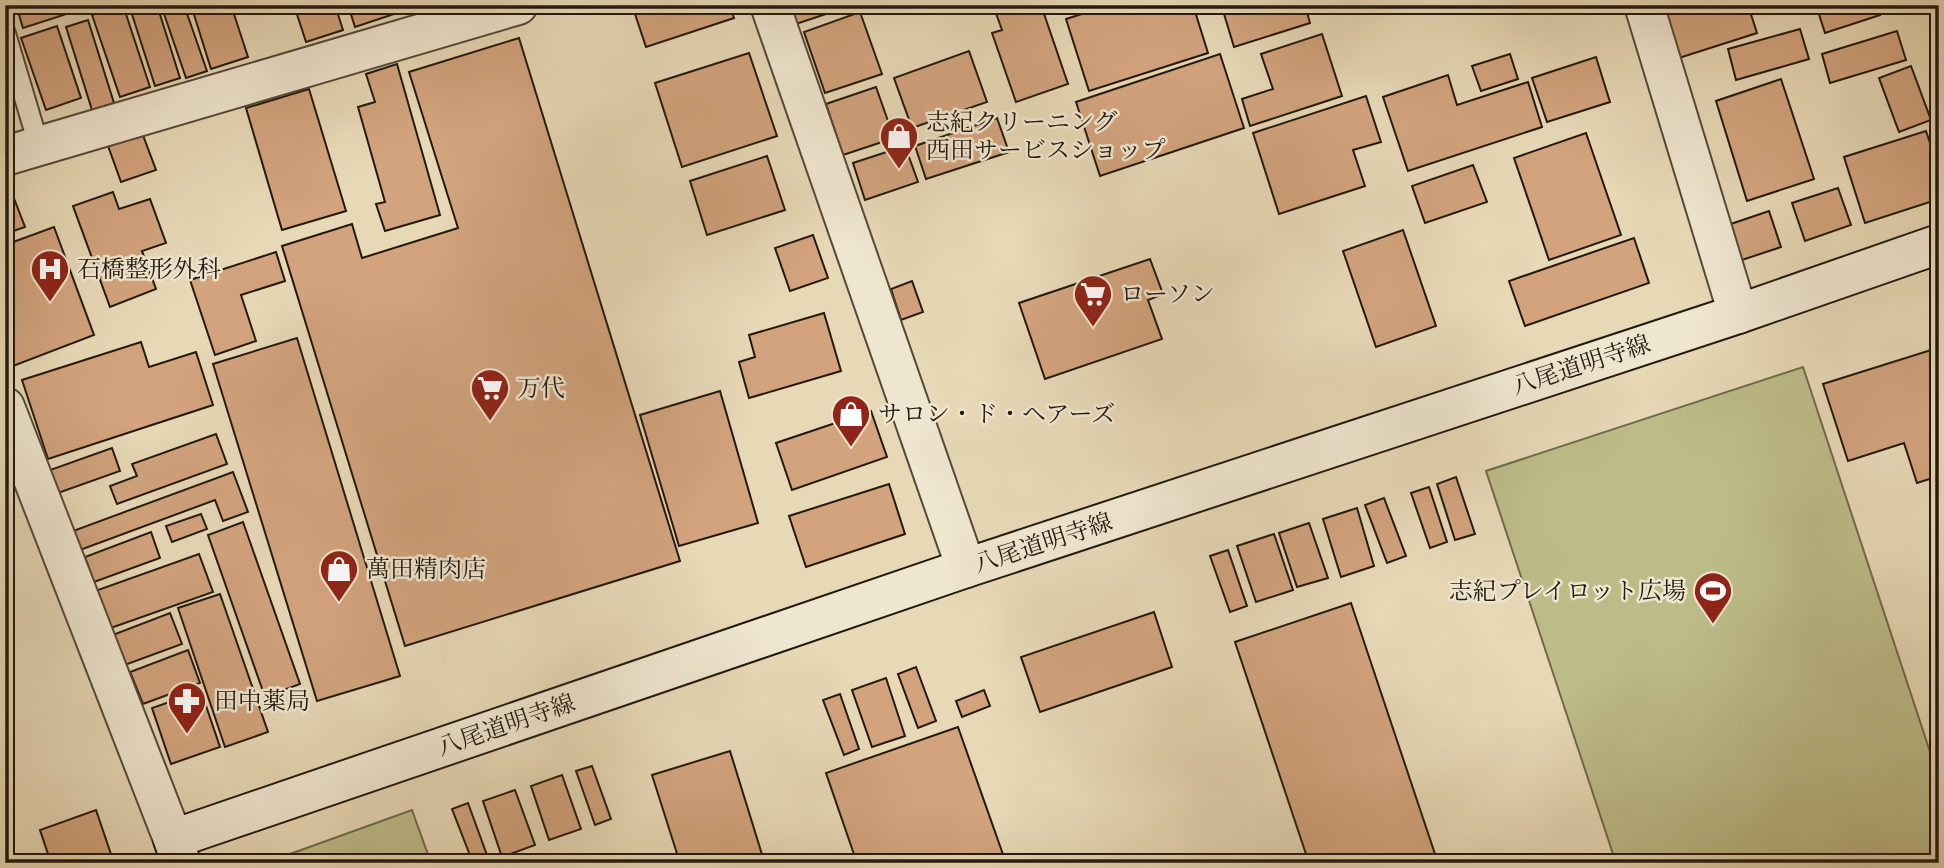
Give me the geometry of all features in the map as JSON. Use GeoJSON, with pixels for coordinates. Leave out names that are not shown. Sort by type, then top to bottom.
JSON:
{"type":"FeatureCollection","features":[{"type":"Feature","properties":{"kind":"street"},"geometry":{"type":"LineString","coordinates":[[22,151],[518,5]]}},
{"type":"Feature","properties":{"kind":"street"},"geometry":{"type":"LineString","coordinates":[[770,5],[966,568]]}},
{"type":"Feature","properties":{"kind":"street"},"geometry":{"type":"LineString","coordinates":[[1644,5],[1738,314]]}},
{"type":"Feature","properties":{"kind":"street","name":"八尾道明寺線"},"geometry":{"type":"LineString","coordinates":[[177,851],[966,568],[1738,314],[1939,244]]}},
{"type":"Feature","properties":{"kind":"street"},"geometry":{"type":"LineString","coordinates":[[5,407],[177,851]]}},
{"type":"Feature","properties":{"kind":"lane"},"geometry":{"type":"LineString","coordinates":[[5,32],[22,151]]}},
{"type":"Feature","properties":{"kind":"shaded area","name":"志紀プレイロット広場"},"geometry":{"type":"Polygon","coordinates":[[[1803,367],[1939,779],[1939,863],[1616,863],[1486,471],[1803,367]]]}},
{"type":"Feature","properties":{"kind":"shaded area"},"geometry":{"type":"Polygon","coordinates":[[[412,810],[431,863],[265,863],[412,810]]]}},
{"type":"Feature","properties":{"kind":"building"},"geometry":{"type":"Polygon","coordinates":[[[16,5],[70,5],[73,12],[23,28],[16,5]]]}},
{"type":"Feature","properties":{"kind":"building"},"geometry":{"type":"Polygon","coordinates":[[[123,5],[150,87],[120,97],[92,15],[123,5]]]}},
{"type":"Feature","properties":{"kind":"building"},"geometry":{"type":"Polygon","coordinates":[[[129,5],[157,5],[180,78],[155,86],[129,5]]]}},
{"type":"Feature","properties":{"kind":"building"},"geometry":{"type":"Polygon","coordinates":[[[161,5],[184,5],[207,71],[186,78],[161,5]]]}},
{"type":"Feature","properties":{"kind":"building"},"geometry":{"type":"Polygon","coordinates":[[[191,5],[231,5],[248,57],[211,69],[191,5]]]}},
{"type":"Feature","properties":{"kind":"building"},"geometry":{"type":"Polygon","coordinates":[[[294,5],[335,5],[343,30],[306,42],[294,5]]]}},
{"type":"Feature","properties":{"kind":"building"},"geometry":{"type":"Polygon","coordinates":[[[348,5],[421,5],[355,27],[348,5]]]}},
{"type":"Feature","properties":{"kind":"building"},"geometry":{"type":"Polygon","coordinates":[[[632,5],[730,5],[734,18],[646,47],[632,5]]]}},
{"type":"Feature","properties":{"kind":"building"},"geometry":{"type":"Polygon","coordinates":[[[786,5],[853,5],[793,25],[786,5]]]}},
{"type":"Feature","properties":{"kind":"building"},"geometry":{"type":"Polygon","coordinates":[[[993,5],[1041,5],[1068,84],[1016,102],[992,33],[1002,30],[993,5]]]}},
{"type":"Feature","properties":{"kind":"building"},"geometry":{"type":"Polygon","coordinates":[[[1110,5],[1193,5],[1208,53],[1089,91],[1066,19],[1110,5]]]}},
{"type":"Feature","properties":{"kind":"building"},"geometry":{"type":"Polygon","coordinates":[[[1253,5],[1305,5],[1310,23],[1234,47],[1224,14],[1253,5]]]}},
{"type":"Feature","properties":{"kind":"building"},"geometry":{"type":"Polygon","coordinates":[[[1662,5],[1748,5],[1757,33],[1679,58],[1662,5]]]}},
{"type":"Feature","properties":{"kind":"building"},"geometry":{"type":"Polygon","coordinates":[[[1816,5],[1877,5],[1880,15],[1825,33],[1816,5]]]}},
{"type":"Feature","properties":{"kind":"building"},"geometry":{"type":"Polygon","coordinates":[[[860,12],[882,74],[825,93],[804,32],[860,12]]]}},
{"type":"Feature","properties":{"kind":"building"},"geometry":{"type":"Polygon","coordinates":[[[88,20],[114,103],[92,110],[66,27],[88,20]]]}},
{"type":"Feature","properties":{"kind":"building"},"geometry":{"type":"Polygon","coordinates":[[[57,26],[81,98],[46,110],[21,38],[57,26]]]}},
{"type":"Feature","properties":{"kind":"building"},"geometry":{"type":"Polygon","coordinates":[[[1800,29],[1809,59],[1736,80],[1728,49],[1800,29]]]}},
{"type":"Feature","properties":{"kind":"building"},"geometry":{"type":"Polygon","coordinates":[[[1897,31],[1906,60],[1830,83],[1822,54],[1897,31]]]}},
{"type":"Feature","properties":{"kind":"building"},"geometry":{"type":"Polygon","coordinates":[[[1322,34],[1342,96],[1250,126],[1242,99],[1273,89],[1261,54],[1322,34]]]}},
{"type":"Feature","properties":{"kind":"building"},"geometry":{"type":"Polygon","coordinates":[[[519,38],[680,561],[405,646],[282,246],[352,224],[362,258],[458,228],[409,72],[519,38]]]}},
{"type":"Feature","properties":{"kind":"building"},"geometry":{"type":"Polygon","coordinates":[[[969,51],[987,102],[912,128],[894,78],[969,51]]]}},
{"type":"Feature","properties":{"kind":"building"},"geometry":{"type":"Polygon","coordinates":[[[749,53],[777,136],[682,167],[655,83],[749,53]]]}},
{"type":"Feature","properties":{"kind":"building"},"geometry":{"type":"Polygon","coordinates":[[[1220,54],[1244,128],[1100,176],[1076,102],[1220,54]]]}},
{"type":"Feature","properties":{"kind":"building"},"geometry":{"type":"Polygon","coordinates":[[[1510,54],[1518,79],[1481,91],[1472,66],[1510,54]]]}},
{"type":"Feature","properties":{"kind":"building"},"geometry":{"type":"Polygon","coordinates":[[[1596,57],[1610,102],[1547,122],[1532,78],[1596,57]]]}},
{"type":"Feature","properties":{"kind":"building"},"geometry":{"type":"Polygon","coordinates":[[[397,64],[440,215],[385,231],[376,204],[385,202],[358,107],[375,102],[366,74],[397,64]]]}},
{"type":"Feature","properties":{"kind":"building"},"geometry":{"type":"Polygon","coordinates":[[[1911,66],[1931,120],[1899,132],[1879,78],[1911,66]]]}},
{"type":"Feature","properties":{"kind":"building"},"geometry":{"type":"Polygon","coordinates":[[[1448,75],[1457,105],[1528,82],[1542,127],[1408,171],[1383,97],[1448,75]]]}},
{"type":"Feature","properties":{"kind":"building"},"geometry":{"type":"Polygon","coordinates":[[[1781,79],[1814,179],[1747,201],[1716,101],[1781,79]]]}},
{"type":"Feature","properties":{"kind":"building"},"geometry":{"type":"Polygon","coordinates":[[[876,87],[894,138],[843,155],[826,104],[876,87]]]}},
{"type":"Feature","properties":{"kind":"building"},"geometry":{"type":"Polygon","coordinates":[[[309,89],[346,211],[282,230],[246,108],[309,89]]]}},
{"type":"Feature","properties":{"kind":"building"},"geometry":{"type":"Polygon","coordinates":[[[1366,96],[1381,142],[1353,150],[1365,186],[1279,214],[1253,133],[1366,96]]]}},
{"type":"Feature","properties":{"kind":"building"},"geometry":{"type":"Polygon","coordinates":[[[1939,98],[1939,123],[1932,100],[1939,98]]]}},
{"type":"Feature","properties":{"kind":"building"},"geometry":{"type":"Polygon","coordinates":[[[997,118],[1009,152],[926,179],[915,146],[997,118]]]}},
{"type":"Feature","properties":{"kind":"building"},"geometry":{"type":"Polygon","coordinates":[[[141,130],[156,170],[121,182],[107,143],[141,130]]]}},
{"type":"Feature","properties":{"kind":"building"},"geometry":{"type":"Polygon","coordinates":[[[1926,131],[1939,170],[1939,199],[1865,223],[1844,157],[1926,131]]]}},
{"type":"Feature","properties":{"kind":"building"},"geometry":{"type":"Polygon","coordinates":[[[1586,133],[1621,235],[1549,260],[1514,158],[1586,133]]]}},
{"type":"Feature","properties":{"kind":"building"},"geometry":{"type":"Polygon","coordinates":[[[905,146],[918,182],[865,200],[853,163],[905,146]]]}},
{"type":"Feature","properties":{"kind":"building"},"geometry":{"type":"Polygon","coordinates":[[[767,156],[785,210],[707,235],[690,181],[767,156]]]}},
{"type":"Feature","properties":{"kind":"building"},"geometry":{"type":"Polygon","coordinates":[[[1473,165],[1487,202],[1425,223],[1412,186],[1473,165]]]}},
{"type":"Feature","properties":{"kind":"building"},"geometry":{"type":"Polygon","coordinates":[[[5,175],[25,227],[5,234],[5,175]]]}},
{"type":"Feature","properties":{"kind":"building"},"geometry":{"type":"Polygon","coordinates":[[[1838,188],[1851,225],[1805,241],[1792,203],[1838,188]]]}},
{"type":"Feature","properties":{"kind":"building"},"geometry":{"type":"Polygon","coordinates":[[[113,192],[119,209],[150,199],[166,243],[142,251],[156,289],[110,307],[73,206],[113,192]]]}},
{"type":"Feature","properties":{"kind":"building"},"geometry":{"type":"Polygon","coordinates":[[[1769,211],[1781,247],[1736,262],[1725,226],[1769,211]]]}},
{"type":"Feature","properties":{"kind":"building"},"geometry":{"type":"Polygon","coordinates":[[[54,227],[94,335],[13,366],[5,345],[5,245],[54,227]]]}},
{"type":"Feature","properties":{"kind":"building"},"geometry":{"type":"Polygon","coordinates":[[[1403,230],[1436,326],[1376,347],[1343,251],[1403,230]]]}},
{"type":"Feature","properties":{"kind":"building"},"geometry":{"type":"Polygon","coordinates":[[[813,235],[828,278],[790,291],[775,248],[813,235]]]}},
{"type":"Feature","properties":{"kind":"building"},"geometry":{"type":"Polygon","coordinates":[[[1634,238],[1649,283],[1525,326],[1509,281],[1634,238]]]}},
{"type":"Feature","properties":{"kind":"building"},"geometry":{"type":"Polygon","coordinates":[[[276,252],[285,281],[241,295],[256,341],[215,355],[190,280],[276,252]]]}},
{"type":"Feature","properties":{"kind":"building"},"geometry":{"type":"Polygon","coordinates":[[[1150,259],[1163,294],[1148,300],[1162,339],[1045,379],[1019,303],[1150,259]]]}},
{"type":"Feature","properties":{"kind":"building"},"geometry":{"type":"Polygon","coordinates":[[[912,281],[923,312],[901,320],[891,289],[912,281]]]}},
{"type":"Feature","properties":{"kind":"building"},"geometry":{"type":"Polygon","coordinates":[[[824,313],[841,371],[749,398],[739,362],[755,357],[749,335],[824,313]]]}},
{"type":"Feature","properties":{"kind":"building"},"geometry":{"type":"Polygon","coordinates":[[[297,338],[400,676],[317,701],[213,364],[297,338]]]}},
{"type":"Feature","properties":{"kind":"building"},"geometry":{"type":"Polygon","coordinates":[[[141,342],[149,367],[196,352],[213,405],[48,459],[22,380],[141,342]]]}},
{"type":"Feature","properties":{"kind":"building"},"geometry":{"type":"Polygon","coordinates":[[[1931,350],[1939,375],[1939,476],[1917,483],[1904,443],[1848,461],[1823,384],[1931,350]]]}},
{"type":"Feature","properties":{"kind":"building"},"geometry":{"type":"Polygon","coordinates":[[[720,391],[758,523],[679,546],[640,415],[720,391]]]}},
{"type":"Feature","properties":{"kind":"building"},"geometry":{"type":"Polygon","coordinates":[[[871,411],[887,457],[792,490],[776,443],[871,411]]]}},
{"type":"Feature","properties":{"kind":"building"},"geometry":{"type":"Polygon","coordinates":[[[216,434],[227,464],[117,504],[110,486],[137,476],[132,464],[216,434]]]}},
{"type":"Feature","properties":{"kind":"building"},"geometry":{"type":"Polygon","coordinates":[[[112,448],[120,471],[58,493],[50,470],[112,448]]]}},
{"type":"Feature","properties":{"kind":"building"},"geometry":{"type":"Polygon","coordinates":[[[233,472],[248,512],[223,521],[215,500],[80,550],[73,531],[233,472]]]}},
{"type":"Feature","properties":{"kind":"building"},"geometry":{"type":"Polygon","coordinates":[[[1456,477],[1475,534],[1455,540],[1437,484],[1456,477]]]}},
{"type":"Feature","properties":{"kind":"building"},"geometry":{"type":"Polygon","coordinates":[[[889,484],[905,534],[806,567],[789,516],[889,484]]]}},
{"type":"Feature","properties":{"kind":"building"},"geometry":{"type":"Polygon","coordinates":[[[1429,487],[1447,542],[1430,548],[1411,493],[1429,487]]]}},
{"type":"Feature","properties":{"kind":"building"},"geometry":{"type":"Polygon","coordinates":[[[1384,498],[1406,556],[1387,563],[1365,505],[1384,498]]]}},
{"type":"Feature","properties":{"kind":"building"},"geometry":{"type":"Polygon","coordinates":[[[1357,508],[1374,566],[1341,577],[1323,519],[1357,508]]]}},
{"type":"Feature","properties":{"kind":"building"},"geometry":{"type":"Polygon","coordinates":[[[201,514],[207,529],[172,542],[166,526],[201,514]]]}},
{"type":"Feature","properties":{"kind":"building"},"geometry":{"type":"Polygon","coordinates":[[[243,522],[300,684],[265,697],[208,535],[243,522]]]}},
{"type":"Feature","properties":{"kind":"building"},"geometry":{"type":"Polygon","coordinates":[[[1309,523],[1328,578],[1297,587],[1279,533],[1309,523]]]}},
{"type":"Feature","properties":{"kind":"building"},"geometry":{"type":"Polygon","coordinates":[[[151,532],[160,558],[94,582],[85,557],[151,532]]]}},
{"type":"Feature","properties":{"kind":"building"},"geometry":{"type":"Polygon","coordinates":[[[1274,534],[1293,590],[1256,602],[1237,546],[1274,534]]]}},
{"type":"Feature","properties":{"kind":"building"},"geometry":{"type":"Polygon","coordinates":[[[1228,550],[1247,606],[1230,612],[1210,556],[1228,550]]]}},
{"type":"Feature","properties":{"kind":"building"},"geometry":{"type":"Polygon","coordinates":[[[199,554],[213,592],[108,629],[95,591],[199,554]]]}},
{"type":"Feature","properties":{"kind":"building"},"geometry":{"type":"Polygon","coordinates":[[[220,594],[268,732],[225,747],[178,608],[220,594]]]}},
{"type":"Feature","properties":{"kind":"building"},"geometry":{"type":"Polygon","coordinates":[[[1351,603],[1438,863],[1309,863],[1235,642],[1351,603]]]}},
{"type":"Feature","properties":{"kind":"building"},"geometry":{"type":"Polygon","coordinates":[[[1154,612],[1172,667],[1040,712],[1021,657],[1154,612]]]}},
{"type":"Feature","properties":{"kind":"building"},"geometry":{"type":"Polygon","coordinates":[[[170,613],[182,644],[122,666],[110,636],[170,613]]]}},
{"type":"Feature","properties":{"kind":"building"},"geometry":{"type":"Polygon","coordinates":[[[188,650],[200,683],[143,704],[130,672],[188,650]]]}},
{"type":"Feature","properties":{"kind":"building"},"geometry":{"type":"Polygon","coordinates":[[[916,667],[936,721],[918,728],[898,674],[916,667]]]}},
{"type":"Feature","properties":{"kind":"building"},"geometry":{"type":"Polygon","coordinates":[[[886,678],[905,736],[872,747],[852,690],[886,678]]]}},
{"type":"Feature","properties":{"kind":"building"},"geometry":{"type":"Polygon","coordinates":[[[984,690],[990,706],[962,717],[956,701],[984,690]]]}},
{"type":"Feature","properties":{"kind":"building"},"geometry":{"type":"Polygon","coordinates":[[[201,691],[220,747],[171,764],[152,708],[201,691]]]}},
{"type":"Feature","properties":{"kind":"building"},"geometry":{"type":"Polygon","coordinates":[[[840,694],[859,749],[844,755],[823,700],[840,694]]]}},
{"type":"Feature","properties":{"kind":"building"},"geometry":{"type":"Polygon","coordinates":[[[958,727],[1006,863],[857,863],[826,773],[958,727]]]}},
{"type":"Feature","properties":{"kind":"building"},"geometry":{"type":"Polygon","coordinates":[[[730,751],[764,861],[680,863],[652,775],[730,751]]]}},
{"type":"Feature","properties":{"kind":"building"},"geometry":{"type":"Polygon","coordinates":[[[592,766],[611,819],[595,825],[576,771],[592,766]]]}},
{"type":"Feature","properties":{"kind":"building"},"geometry":{"type":"Polygon","coordinates":[[[562,775],[581,829],[549,840],[531,786],[562,775]]]}},
{"type":"Feature","properties":{"kind":"building"},"geometry":{"type":"Polygon","coordinates":[[[515,790],[535,845],[502,857],[483,801],[515,790]]]}},
{"type":"Feature","properties":{"kind":"building"},"geometry":{"type":"Polygon","coordinates":[[[468,803],[488,858],[473,863],[452,809],[468,803]]]}},
{"type":"Feature","properties":{"kind":"building"},"geometry":{"type":"Polygon","coordinates":[[[96,810],[114,863],[51,863],[40,830],[96,810]]]}},
{"type":"Feature","properties":{"kind":"place","name":"志紀クリーニング 西田サービスショップ"},"geometry":{"type":"Point","coordinates":[899,170]}},
{"type":"Feature","properties":{"kind":"place","name":"石橋整形外科"},"geometry":{"type":"Point","coordinates":[50,303]}},
{"type":"Feature","properties":{"kind":"place","name":"ローソン"},"geometry":{"type":"Point","coordinates":[1093,328]}},
{"type":"Feature","properties":{"kind":"place","name":"万代"},"geometry":{"type":"Point","coordinates":[490,422]}},
{"type":"Feature","properties":{"kind":"place","name":"サロン・ド・ヘアーズ"},"geometry":{"type":"Point","coordinates":[851,448]}},
{"type":"Feature","properties":{"kind":"place","name":"萬田精肉店"},"geometry":{"type":"Point","coordinates":[339,603]}},
{"type":"Feature","properties":{"kind":"place","name":"志紀プレイロット広場"},"geometry":{"type":"Point","coordinates":[1713,625]}},
{"type":"Feature","properties":{"kind":"place","name":"田中薬局"},"geometry":{"type":"Point","coordinates":[187,735]}}]}
